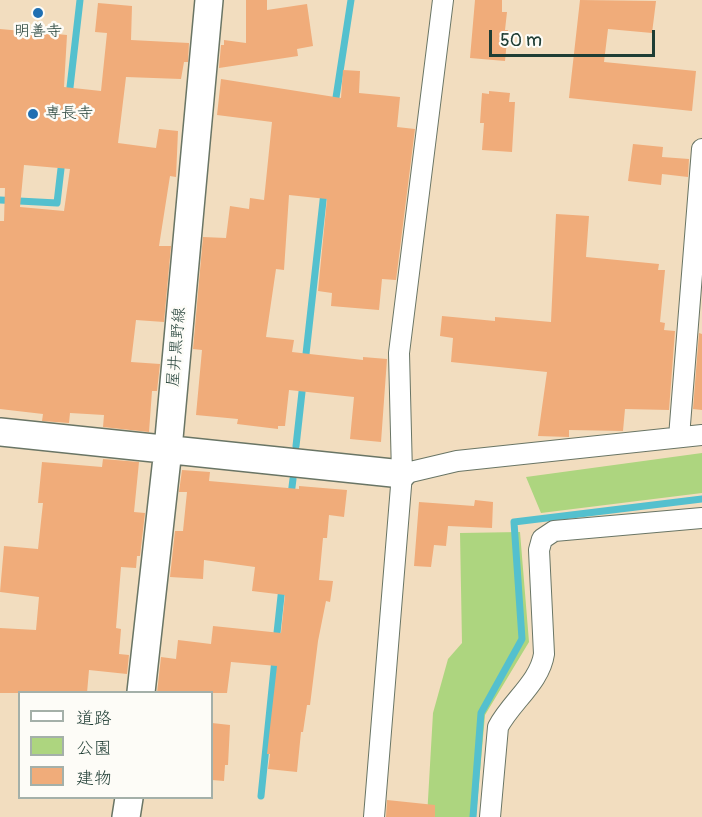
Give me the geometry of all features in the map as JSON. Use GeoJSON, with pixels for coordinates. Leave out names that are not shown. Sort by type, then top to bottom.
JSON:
{"type":"FeatureCollection","features":[{"type":"Feature","properties":{"kind":"main road","name":"屋井黒野線"},"geometry":{"type":"LineString","coordinates":[[141,691],[168,449],[209,0]]}},
{"type":"Feature","properties":{"kind":"main road"},"geometry":{"type":"LineString","coordinates":[[0,432],[402,474]]}},
{"type":"Feature","properties":{"kind":"main road"},"geometry":{"type":"LineString","coordinates":[[126,817],[129,799]]}},
{"type":"Feature","properties":{"kind":"street"},"geometry":{"type":"LineString","coordinates":[[374,817],[402,474],[399,353],[443,0]]}},
{"type":"Feature","properties":{"kind":"street"},"geometry":{"type":"LineString","coordinates":[[679,437],[702,149]]}},
{"type":"Feature","properties":{"kind":"street"},"geometry":{"type":"LineString","coordinates":[[402,474],[457,461],[702,435]]}},
{"type":"Feature","properties":{"kind":"street"},"geometry":{"type":"LineString","coordinates":[[490,817],[498,727],[504,714],[542,668],[544,654],[539,550],[542,539],[554,531],[702,518]]}},
{"type":"Feature","properties":{"kind":"green space"},"geometry":{"type":"Polygon","coordinates":[[[702,453],[702,493],[541,513],[526,477],[702,453]]]}},
{"type":"Feature","properties":{"kind":"green space"},"geometry":{"type":"Polygon","coordinates":[[[520,532],[529,642],[485,715],[476,817],[427,817],[433,713],[448,659],[462,643],[460,533],[520,532]]]}},
{"type":"Feature","properties":{"kind":"building"},"geometry":{"type":"Polygon","coordinates":[[[246,0],[267,0],[267,10],[307,4],[313,46],[297,49],[298,56],[219,68],[221,45],[224,45],[224,40],[246,43],[246,0]]]}},
{"type":"Feature","properties":{"kind":"building"},"geometry":{"type":"Polygon","coordinates":[[[475,0],[502,0],[502,12],[507,12],[505,30],[508,30],[505,61],[470,58],[475,0]]]}},
{"type":"Feature","properties":{"kind":"building"},"geometry":{"type":"Polygon","coordinates":[[[580,0],[656,1],[652,33],[608,29],[604,62],[696,71],[692,111],[569,98],[580,0]]]}},
{"type":"Feature","properties":{"kind":"building"},"geometry":{"type":"Polygon","coordinates":[[[98,3],[132,6],[131,40],[189,43],[188,62],[184,62],[181,79],[126,77],[118,143],[156,148],[159,129],[178,131],[176,177],[170,176],[159,246],[171,246],[164,322],[136,320],[131,362],[160,364],[157,391],[152,391],[149,432],[103,427],[104,415],[70,413],[69,423],[42,421],[43,414],[0,409],[0,221],[4,221],[5,188],[0,188],[0,29],[67,35],[64,87],[101,91],[107,33],[95,32],[98,3]],[[24,165],[20,207],[64,211],[70,169],[24,165]]]}},
{"type":"Feature","properties":{"kind":"building"},"geometry":{"type":"Polygon","coordinates":[[[343,70],[360,71],[359,93],[400,97],[397,127],[415,129],[396,280],[382,279],[379,310],[331,306],[332,293],[318,291],[327,199],[289,195],[284,270],[276,269],[266,337],[294,340],[292,352],[363,360],[363,357],[387,359],[381,442],[350,439],[354,397],[289,390],[285,426],[278,426],[278,429],[237,424],[238,419],[196,415],[202,350],[193,349],[203,237],[226,238],[230,206],[249,209],[250,198],[264,200],[272,122],[217,115],[221,79],[341,98],[343,70]]]}},
{"type":"Feature","properties":{"kind":"building"},"geometry":{"type":"Polygon","coordinates":[[[489,91],[510,93],[509,102],[515,102],[512,152],[482,150],[484,123],[480,123],[482,93],[489,94],[489,91]]]}},
{"type":"Feature","properties":{"kind":"building"},"geometry":{"type":"Polygon","coordinates":[[[633,144],[663,147],[662,157],[689,159],[688,177],[662,174],[661,185],[628,181],[633,144]]]}},
{"type":"Feature","properties":{"kind":"building"},"geometry":{"type":"Polygon","coordinates":[[[556,214],[589,216],[586,257],[659,264],[658,270],[665,270],[660,322],[665,323],[664,330],[675,331],[669,410],[625,409],[623,431],[569,430],[569,437],[538,436],[547,372],[451,362],[453,338],[440,336],[442,316],[495,321],[495,317],[551,322],[556,214]]]}},
{"type":"Feature","properties":{"kind":"building"},"geometry":{"type":"Polygon","coordinates":[[[699,333],[702,334],[702,410],[693,409],[699,333]]]}},
{"type":"Feature","properties":{"kind":"building"},"geometry":{"type":"Polygon","coordinates":[[[103,459],[139,462],[134,512],[145,513],[140,556],[137,556],[136,568],[121,567],[116,628],[121,629],[119,654],[129,655],[127,674],[89,670],[87,691],[0,693],[0,628],[36,630],[39,597],[0,592],[4,546],[38,549],[43,503],[38,503],[42,462],[102,467],[103,459]]]}},
{"type":"Feature","properties":{"kind":"building"},"geometry":{"type":"Polygon","coordinates":[[[182,470],[210,472],[209,481],[299,489],[299,486],[347,490],[344,517],[329,515],[327,538],[323,538],[319,580],[333,581],[330,602],[326,601],[318,641],[310,705],[307,705],[303,732],[301,732],[297,772],[268,769],[270,754],[267,754],[277,666],[231,662],[227,693],[157,691],[161,657],[176,659],[178,640],[211,644],[213,626],[281,633],[285,595],[252,591],[255,567],[204,560],[203,579],[170,577],[175,531],[183,531],[187,492],[179,492],[182,470]]]}},
{"type":"Feature","properties":{"kind":"building"},"geometry":{"type":"Polygon","coordinates":[[[475,500],[493,502],[492,528],[448,526],[446,546],[434,545],[431,567],[414,566],[419,502],[474,506],[475,500]]]}},
{"type":"Feature","properties":{"kind":"building"},"geometry":{"type":"Polygon","coordinates":[[[213,723],[230,725],[228,765],[225,765],[224,781],[213,780],[213,723]]]}},
{"type":"Feature","properties":{"kind":"building"},"geometry":{"type":"Polygon","coordinates":[[[387,800],[435,805],[435,817],[386,817],[387,800]]]}},
{"type":"Feature","properties":{"kind":"waterway"},"geometry":{"type":"LineString","coordinates":[[69,96],[80,0]]}},
{"type":"Feature","properties":{"kind":"waterway"},"geometry":{"type":"LineString","coordinates":[[335,104],[351,0]]}},
{"type":"Feature","properties":{"kind":"waterway"},"geometry":{"type":"LineString","coordinates":[[0,200],[57,203],[62,160]]}},
{"type":"Feature","properties":{"kind":"waterway"},"geometry":{"type":"LineString","coordinates":[[305,363],[324,192]]}},
{"type":"Feature","properties":{"kind":"waterway"},"geometry":{"type":"LineString","coordinates":[[296,446],[303,383]]}},
{"type":"Feature","properties":{"kind":"waterway"},"geometry":{"type":"LineString","coordinates":[[291,495],[293,479]]}},
{"type":"Feature","properties":{"kind":"waterway"},"geometry":{"type":"LineString","coordinates":[[473,817],[481,713],[522,639],[514,522],[702,499]]}},
{"type":"Feature","properties":{"kind":"waterway"},"geometry":{"type":"LineString","coordinates":[[276,642],[282,587]]}},
{"type":"Feature","properties":{"kind":"waterway"},"geometry":{"type":"LineString","coordinates":[[261,796],[275,659]]}},
{"type":"Feature","properties":{"kind":"place","name":"明善寺"},"geometry":{"type":"Point","coordinates":[38,13]}},
{"type":"Feature","properties":{"kind":"place","name":"専長寺"},"geometry":{"type":"Point","coordinates":[33,114]}}]}
